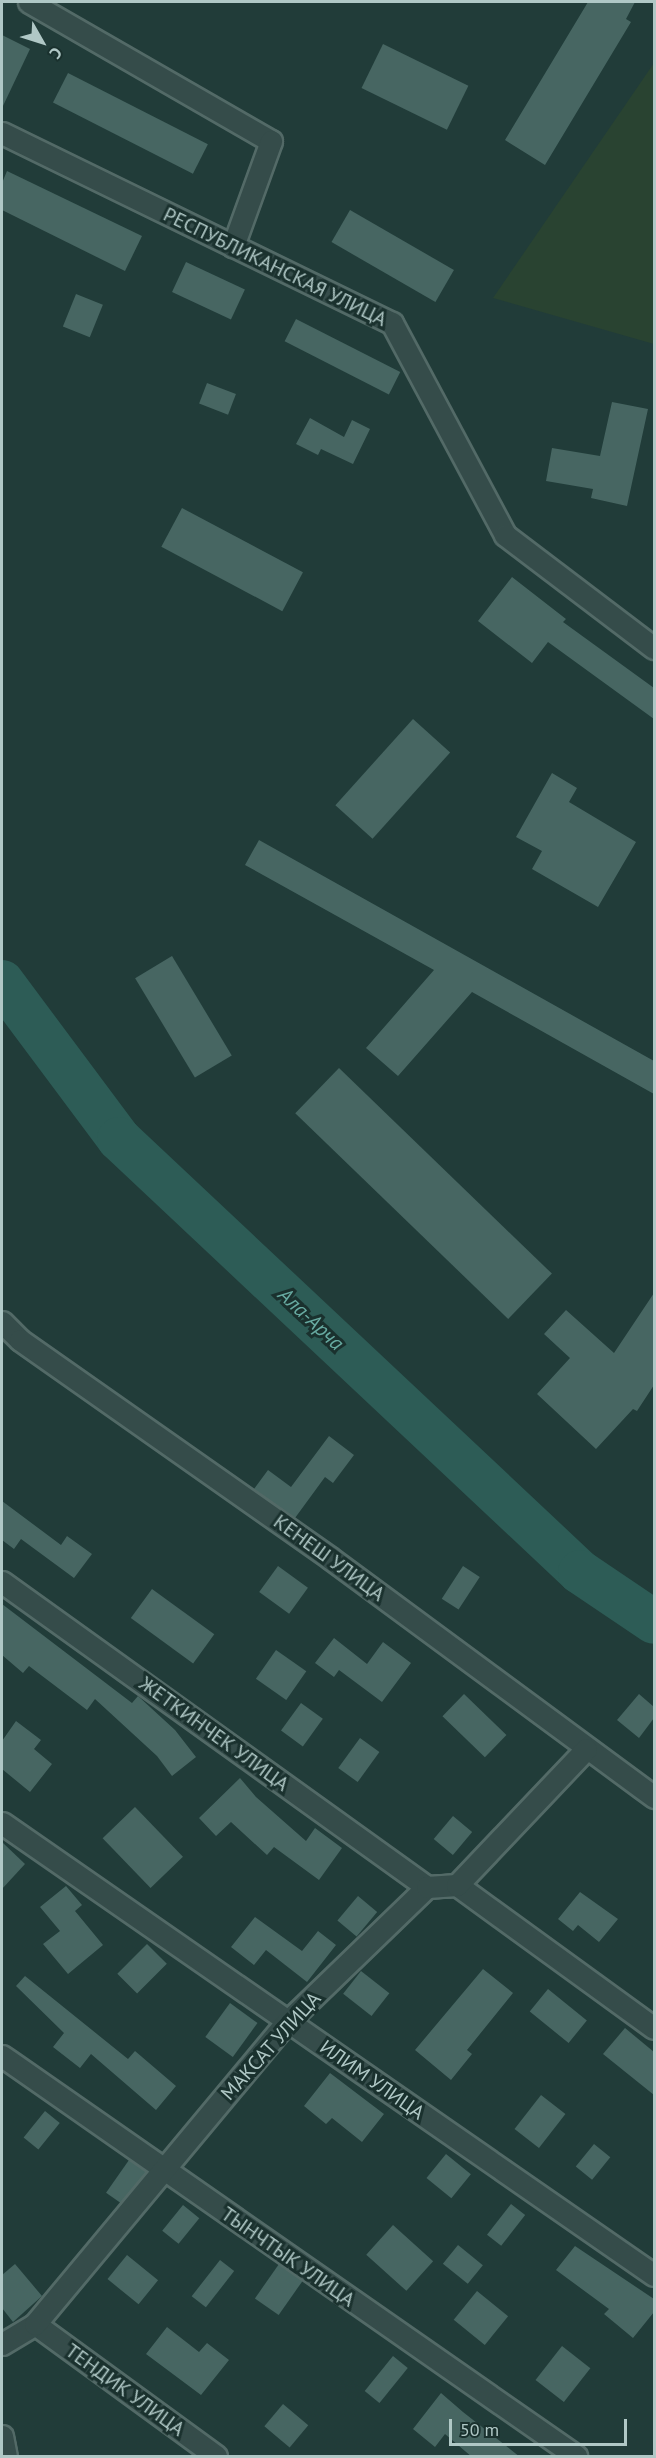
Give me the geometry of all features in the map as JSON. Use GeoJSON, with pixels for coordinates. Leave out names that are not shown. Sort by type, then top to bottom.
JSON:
{"type":"FeatureCollection","features":[{"type":"Feature","properties":{"kind":"street"},"geometry":{"type":"LineString","coordinates":[[29,2],[271,141],[233,246]]}},
{"type":"Feature","properties":{"kind":"street","name":"РЕСПУБЛИКАНСКАЯ УЛИЦА"},"geometry":{"type":"LineString","coordinates":[[2,133],[392,323],[505,535],[654,648]]}},
{"type":"Feature","properties":{"kind":"street","name":"КЕНЕШ УЛИЦА"},"geometry":{"type":"LineString","coordinates":[[2,1322],[20,1340],[330,1558],[654,1797]]}},
{"type":"Feature","properties":{"kind":"street","name":"ЖЕТКИНЧЕК УЛИЦА"},"geometry":{"type":"LineString","coordinates":[[2,1582],[427,1887]]}},
{"type":"Feature","properties":{"kind":"street"},"geometry":{"type":"LineString","coordinates":[[457,1885],[586,1749]]}},
{"type":"Feature","properties":{"kind":"street","name":"ИЛИМ УЛИЦА"},"geometry":{"type":"LineString","coordinates":[[2,1823],[654,2275]]}},
{"type":"Feature","properties":{"kind":"street"},"geometry":{"type":"LineString","coordinates":[[427,1887],[457,1885],[654,2028]]}},
{"type":"Feature","properties":{"kind":"street","name":"МАКСАТ УЛИЦА"},"geometry":{"type":"LineString","coordinates":[[2,2344],[35,2324],[287,2022],[427,1887]]}},
{"type":"Feature","properties":{"kind":"street","name":"ТЫНЧТЫК УЛИЦА"},"geometry":{"type":"LineString","coordinates":[[2,2056],[576,2457]]}},
{"type":"Feature","properties":{"kind":"street","name":"ТЕНДИК УЛИЦА"},"geometry":{"type":"LineString","coordinates":[[35,2324],[216,2457]]}},
{"type":"Feature","properties":{"kind":"street"},"geometry":{"type":"LineString","coordinates":[[2,2436],[6,2457]]}},
{"type":"Feature","properties":{"kind":"green space"},"geometry":{"type":"Polygon","coordinates":[[[654,63],[654,344],[493,298],[654,63]]]}},
{"type":"Feature","properties":{"kind":"building"},"geometry":{"type":"Polygon","coordinates":[[[588,2],[635,2],[626,19],[631,22],[545,165],[505,140],[588,2]]]}},
{"type":"Feature","properties":{"kind":"building"},"geometry":{"type":"Polygon","coordinates":[[[2,35],[30,49],[2,108],[2,35]]]}},
{"type":"Feature","properties":{"kind":"building"},"geometry":{"type":"Polygon","coordinates":[[[383,44],[468,86],[447,130],[362,88],[383,44]]]}},
{"type":"Feature","properties":{"kind":"building"},"geometry":{"type":"Polygon","coordinates":[[[68,73],[208,144],[193,174],[53,102],[68,73]]]}},
{"type":"Feature","properties":{"kind":"building"},"geometry":{"type":"Polygon","coordinates":[[[7,171],[142,236],[125,271],[2,210],[2,183],[7,171]]]}},
{"type":"Feature","properties":{"kind":"building"},"geometry":{"type":"Polygon","coordinates":[[[350,210],[454,270],[435,302],[332,242],[350,210]]]}},
{"type":"Feature","properties":{"kind":"building"},"geometry":{"type":"Polygon","coordinates":[[[186,262],[245,289],[231,319],[172,292],[186,262]]]}},
{"type":"Feature","properties":{"kind":"building"},"geometry":{"type":"Polygon","coordinates":[[[76,294],[103,305],[90,337],[63,326],[76,294]]]}},
{"type":"Feature","properties":{"kind":"building"},"geometry":{"type":"Polygon","coordinates":[[[296,319],[400,372],[389,394],[285,341],[296,319]]]}},
{"type":"Feature","properties":{"kind":"building"},"geometry":{"type":"Polygon","coordinates":[[[207,383],[236,394],[228,415],[199,404],[207,383]]]}},
{"type":"Feature","properties":{"kind":"building"},"geometry":{"type":"Polygon","coordinates":[[[612,402],[648,409],[627,506],[591,498],[593,489],[546,481],[552,448],[600,456],[612,402]]]}},
{"type":"Feature","properties":{"kind":"building"},"geometry":{"type":"Polygon","coordinates":[[[310,418],[344,437],[352,420],[370,429],[353,464],[321,449],[318,455],[296,444],[310,418]]]}},
{"type":"Feature","properties":{"kind":"building"},"geometry":{"type":"Polygon","coordinates":[[[182,508],[303,572],[282,611],[161,547],[182,508]]]}},
{"type":"Feature","properties":{"kind":"building"},"geometry":{"type":"Polygon","coordinates":[[[512,577],[566,619],[563,622],[654,688],[654,719],[548,642],[532,663],[478,621],[512,577]]]}},
{"type":"Feature","properties":{"kind":"building"},"geometry":{"type":"Polygon","coordinates":[[[413,719],[450,752],[373,839],[335,805],[413,719]]]}},
{"type":"Feature","properties":{"kind":"building"},"geometry":{"type":"Polygon","coordinates":[[[552,773],[577,788],[569,802],[636,842],[598,907],[532,869],[542,851],[516,837],[552,773]]]}},
{"type":"Feature","properties":{"kind":"building"},"geometry":{"type":"Polygon","coordinates":[[[259,840],[654,1061],[654,1094],[472,992],[398,1076],[366,1048],[434,970],[245,865],[259,840]]]}},
{"type":"Feature","properties":{"kind":"building"},"geometry":{"type":"Polygon","coordinates":[[[172,956],[232,1055],[195,1078],[135,978],[172,956]]]}},
{"type":"Feature","properties":{"kind":"building"},"geometry":{"type":"Polygon","coordinates":[[[339,1068],[552,1274],[508,1319],[295,1113],[339,1068]]]}},
{"type":"Feature","properties":{"kind":"building"},"geometry":{"type":"Polygon","coordinates":[[[654,1293],[654,1385],[637,1411],[633,1409],[596,1449],[537,1394],[570,1358],[544,1334],[566,1310],[614,1353],[654,1293]]]}},
{"type":"Feature","properties":{"kind":"building"},"geometry":{"type":"Polygon","coordinates":[[[329,1436],[354,1455],[333,1483],[325,1477],[295,1518],[254,1489],[268,1470],[291,1487],[329,1436]]]}},
{"type":"Feature","properties":{"kind":"building"},"geometry":{"type":"Polygon","coordinates":[[[2,1501],[61,1545],[67,1536],[92,1554],[74,1578],[21,1539],[14,1549],[2,1540],[2,1501]]]}},
{"type":"Feature","properties":{"kind":"building"},"geometry":{"type":"Polygon","coordinates":[[[278,1566],[308,1588],[289,1614],[259,1592],[278,1566]]]}},
{"type":"Feature","properties":{"kind":"building"},"geometry":{"type":"Polygon","coordinates":[[[463,1566],[480,1577],[459,1610],[442,1599],[463,1566]]]}},
{"type":"Feature","properties":{"kind":"building"},"geometry":{"type":"Polygon","coordinates":[[[152,1589],[214,1634],[193,1663],[131,1618],[152,1589]]]}},
{"type":"Feature","properties":{"kind":"building"},"geometry":{"type":"Polygon","coordinates":[[[2,1604],[132,1703],[138,1696],[175,1730],[196,1757],[172,1776],[157,1756],[95,1699],[87,1710],[29,1666],[23,1673],[2,1655],[2,1604]]]}},
{"type":"Feature","properties":{"kind":"building"},"geometry":{"type":"Polygon","coordinates":[[[334,1638],[367,1664],[383,1642],[411,1663],[382,1702],[339,1670],[334,1677],[315,1663],[334,1638]]]}},
{"type":"Feature","properties":{"kind":"building"},"geometry":{"type":"Polygon","coordinates":[[[276,1650],[306,1671],[286,1700],[256,1679],[276,1650]]]}},
{"type":"Feature","properties":{"kind":"building"},"geometry":{"type":"Polygon","coordinates":[[[464,1694],[506,1735],[485,1757],[442,1716],[464,1694]]]}},
{"type":"Feature","properties":{"kind":"building"},"geometry":{"type":"Polygon","coordinates":[[[639,1694],[654,1707],[654,1718],[639,1738],[617,1720],[639,1694]]]}},
{"type":"Feature","properties":{"kind":"building"},"geometry":{"type":"Polygon","coordinates":[[[301,1703],[323,1719],[303,1746],[281,1731],[301,1703]]]}},
{"type":"Feature","properties":{"kind":"building"},"geometry":{"type":"Polygon","coordinates":[[[16,1721],[41,1740],[34,1749],[52,1764],[30,1792],[2,1769],[2,1741],[16,1721]]]}},
{"type":"Feature","properties":{"kind":"building"},"geometry":{"type":"Polygon","coordinates":[[[360,1738],[379,1752],[358,1782],[338,1768],[360,1738]]]}},
{"type":"Feature","properties":{"kind":"building"},"geometry":{"type":"Polygon","coordinates":[[[240,1778],[256,1797],[306,1841],[315,1828],[342,1848],[319,1880],[274,1847],[267,1855],[231,1822],[216,1836],[199,1818],[240,1778]]]}},
{"type":"Feature","properties":{"kind":"building"},"geometry":{"type":"Polygon","coordinates":[[[135,1807],[183,1857],[151,1888],[103,1838],[135,1807]]]}},
{"type":"Feature","properties":{"kind":"building"},"geometry":{"type":"Polygon","coordinates":[[[453,1816],[472,1832],[453,1855],[434,1839],[453,1816]]]}},
{"type":"Feature","properties":{"kind":"building"},"geometry":{"type":"Polygon","coordinates":[[[2,1842],[25,1864],[2,1889],[2,1842]]]}},
{"type":"Feature","properties":{"kind":"building"},"geometry":{"type":"Polygon","coordinates":[[[66,1886],[82,1905],[75,1911],[103,1945],[68,1974],[43,1944],[60,1931],[40,1907],[66,1886]]]}},
{"type":"Feature","properties":{"kind":"building"},"geometry":{"type":"Polygon","coordinates":[[[580,1892],[618,1919],[599,1942],[578,1925],[573,1931],[558,1919],[580,1892]]]}},
{"type":"Feature","properties":{"kind":"building"},"geometry":{"type":"Polygon","coordinates":[[[358,1896],[377,1912],[357,1937],[337,1921],[358,1896]]]}},
{"type":"Feature","properties":{"kind":"building"},"geometry":{"type":"Polygon","coordinates":[[[255,1917],[302,1951],[318,1931],[336,1945],[307,1982],[266,1950],[254,1965],[231,1947],[255,1917]]]}},
{"type":"Feature","properties":{"kind":"building"},"geometry":{"type":"Polygon","coordinates":[[[147,1944],[167,1964],[137,1993],[117,1974],[147,1944]]]}},
{"type":"Feature","properties":{"kind":"building"},"geometry":{"type":"Polygon","coordinates":[[[483,1969],[513,1993],[467,2050],[472,2054],[451,2080],[415,2050],[483,1969]]]}},
{"type":"Feature","properties":{"kind":"building"},"geometry":{"type":"Polygon","coordinates":[[[361,1971],[389,1993],[372,2016],[343,1994],[361,1971]]]}},
{"type":"Feature","properties":{"kind":"building"},"geometry":{"type":"Polygon","coordinates":[[[25,1976],[128,2059],[135,2051],[176,2086],[156,2110],[91,2054],[80,2068],[53,2047],[64,2033],[16,1986],[25,1976]]]}},
{"type":"Feature","properties":{"kind":"building"},"geometry":{"type":"Polygon","coordinates":[[[548,1989],[587,2020],[569,2043],[530,2012],[548,1989]]]}},
{"type":"Feature","properties":{"kind":"building"},"geometry":{"type":"Polygon","coordinates":[[[230,2003],[258,2023],[233,2057],[205,2037],[230,2003]]]}},
{"type":"Feature","properties":{"kind":"building"},"geometry":{"type":"Polygon","coordinates":[[[625,2028],[654,2052],[654,2095],[603,2054],[625,2028]]]}},
{"type":"Feature","properties":{"kind":"building"},"geometry":{"type":"Polygon","coordinates":[[[330,2073],[384,2114],[362,2142],[332,2118],[326,2124],[304,2106],[330,2073]]]}},
{"type":"Feature","properties":{"kind":"building"},"geometry":{"type":"Polygon","coordinates":[[[541,2095],[565,2114],[539,2148],[515,2129],[541,2095]]]}},
{"type":"Feature","properties":{"kind":"building"},"geometry":{"type":"Polygon","coordinates":[[[45,2111],[60,2123],[38,2149],[24,2137],[45,2111]]]}},
{"type":"Feature","properties":{"kind":"building"},"geometry":{"type":"Polygon","coordinates":[[[594,2144],[610,2157],[592,2180],[576,2167],[594,2144]]]}},
{"type":"Feature","properties":{"kind":"building"},"geometry":{"type":"Polygon","coordinates":[[[446,2154],[471,2174],[451,2198],[426,2178],[446,2154]]]}},
{"type":"Feature","properties":{"kind":"building"},"geometry":{"type":"Polygon","coordinates":[[[129,2160],[146,2172],[123,2205],[106,2193],[129,2160]]]}},
{"type":"Feature","properties":{"kind":"building"},"geometry":{"type":"Polygon","coordinates":[[[511,2204],[525,2215],[501,2246],[487,2235],[511,2204]]]}},
{"type":"Feature","properties":{"kind":"building"},"geometry":{"type":"Polygon","coordinates":[[[183,2205],[199,2218],[179,2244],[162,2231],[183,2205]]]}},
{"type":"Feature","properties":{"kind":"building"},"geometry":{"type":"Polygon","coordinates":[[[393,2225],[433,2261],[406,2291],[366,2255],[393,2225]]]}},
{"type":"Feature","properties":{"kind":"building"},"geometry":{"type":"Polygon","coordinates":[[[458,2245],[483,2265],[468,2284],[443,2264],[458,2245]]]}},
{"type":"Feature","properties":{"kind":"building"},"geometry":{"type":"Polygon","coordinates":[[[575,2246],[654,2299],[654,2312],[633,2338],[604,2314],[609,2309],[556,2270],[575,2246]]]}},
{"type":"Feature","properties":{"kind":"building"},"geometry":{"type":"Polygon","coordinates":[[[127,2255],[158,2280],[139,2304],[107,2279],[127,2255]]]}},
{"type":"Feature","properties":{"kind":"building"},"geometry":{"type":"Polygon","coordinates":[[[220,2260],[234,2271],[206,2307],[192,2296],[220,2260]]]}},
{"type":"Feature","properties":{"kind":"building"},"geometry":{"type":"Polygon","coordinates":[[[15,2264],[42,2296],[13,2322],[2,2308],[2,2275],[15,2264]]]}},
{"type":"Feature","properties":{"kind":"building"},"geometry":{"type":"Polygon","coordinates":[[[279,2264],[303,2281],[279,2315],[255,2298],[279,2264]]]}},
{"type":"Feature","properties":{"kind":"building"},"geometry":{"type":"Polygon","coordinates":[[[477,2291],[508,2316],[485,2345],[454,2320],[477,2291]]]}},
{"type":"Feature","properties":{"kind":"building"},"geometry":{"type":"Polygon","coordinates":[[[167,2327],[199,2352],[207,2343],[229,2360],[201,2395],[146,2354],[167,2327]]]}},
{"type":"Feature","properties":{"kind":"building"},"geometry":{"type":"Polygon","coordinates":[[[562,2346],[590,2368],[564,2402],[536,2380],[562,2346]]]}},
{"type":"Feature","properties":{"kind":"building"},"geometry":{"type":"Polygon","coordinates":[[[393,2356],[408,2368],[379,2403],[365,2391],[393,2356]]]}},
{"type":"Feature","properties":{"kind":"building"},"geometry":{"type":"Polygon","coordinates":[[[441,2393],[520,2457],[472,2457],[445,2434],[435,2447],[413,2429],[441,2393]]]}},
{"type":"Feature","properties":{"kind":"building"},"geometry":{"type":"Polygon","coordinates":[[[283,2404],[308,2425],[290,2447],[264,2426],[283,2404]]]}},
{"type":"Feature","properties":{"kind":"waterway","name":"Ала-Арча"},"geometry":{"type":"LineString","coordinates":[[2,982],[119,1139],[580,1572],[654,1622]]}}]}
